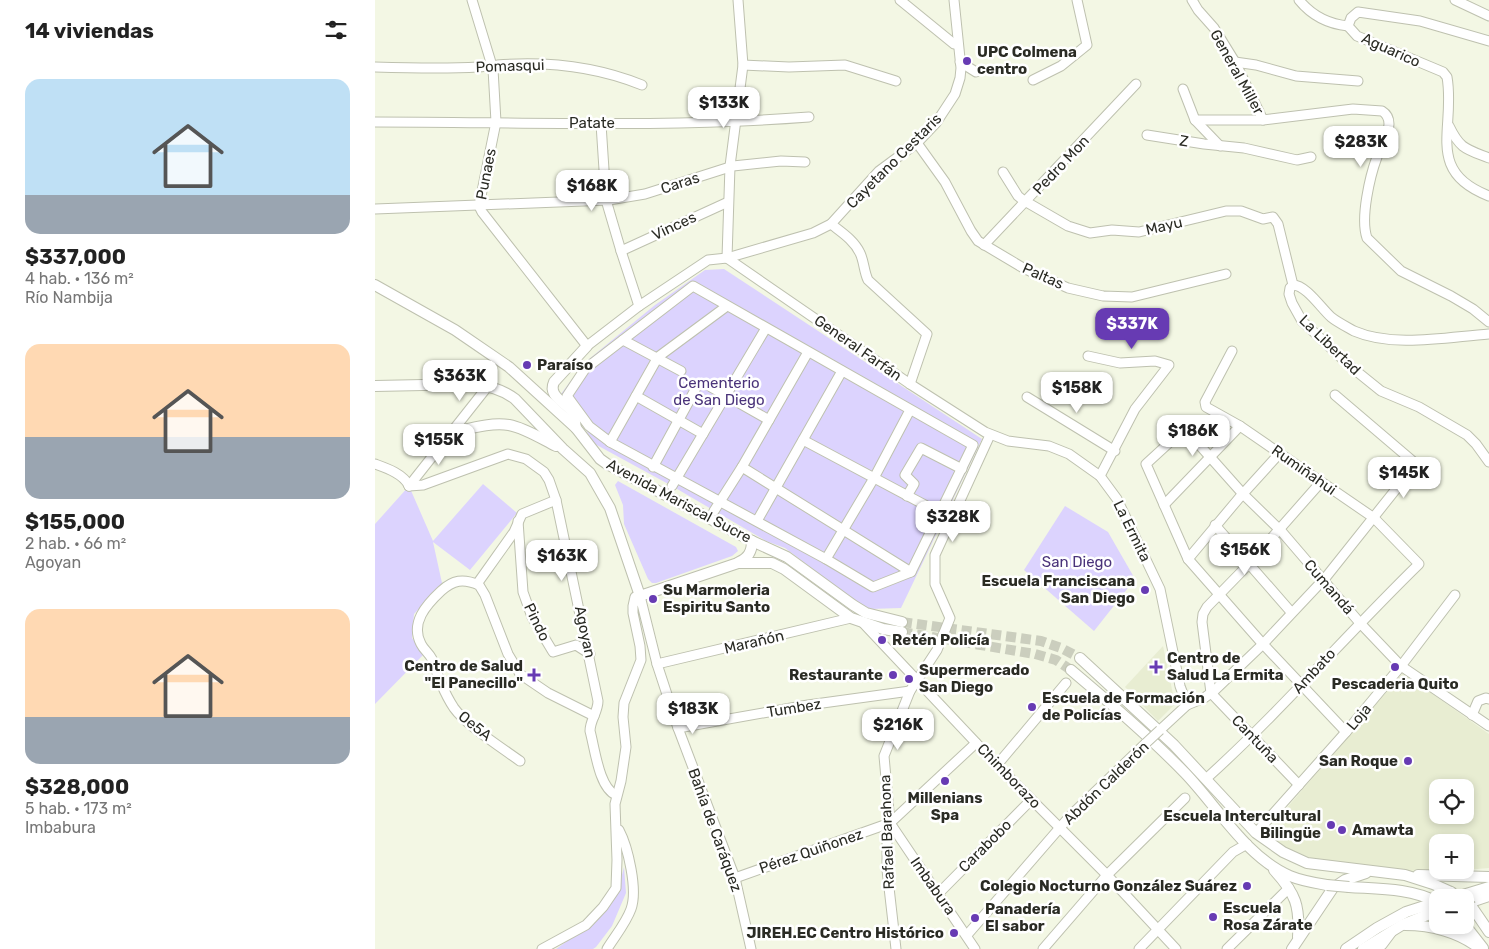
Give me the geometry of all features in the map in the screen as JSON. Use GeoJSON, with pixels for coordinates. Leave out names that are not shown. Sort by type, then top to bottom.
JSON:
{"type":"FeatureCollection","features":[{"type":"Feature","properties":{"kind":"main road","name":"Avenida Mariscal Sucre"},"geometry":{"type":"LineString","coordinates":[[375,285],[455,330],[509,367],[576,428],[600,459],[615,470],[632,477],[752,541],[795,561],[860,610],[902,627],[864,624],[851,618],[784,569],[772,563],[738,563]]}},
{"type":"Feature","properties":{"kind":"main road"},"geometry":{"type":"LineString","coordinates":[[576,428],[574,415],[553,392],[552,387],[554,382],[587,346]]}},
{"type":"Feature","properties":{"kind":"main road"},"geometry":{"type":"LineString","coordinates":[[375,386],[472,384],[488,386],[507,393],[515,399],[563,449],[590,473],[610,508],[640,596],[738,563],[748,558],[752,541]]}},
{"type":"Feature","properties":{"kind":"main road"},"geometry":{"type":"LineString","coordinates":[[450,433],[484,425],[509,425],[563,449]]}},
{"type":"Feature","properties":{"kind":"main road"},"geometry":{"type":"LineString","coordinates":[[1080,658],[1174,745],[1256,833],[1283,852],[1307,863],[1377,872],[1405,875],[1489,877]]}},
{"type":"Feature","properties":{"kind":"main road"},"geometry":{"type":"LineString","coordinates":[[1071,670],[1158,746],[1186,774],[1247,844],[1289,888],[1295,900],[1299,916],[1298,937]]}},
{"type":"Feature","properties":{"kind":"main road"},"geometry":{"type":"LineString","coordinates":[[1263,859],[1288,875],[1307,882],[1402,890],[1429,899]]}},
{"type":"Feature","properties":{"kind":"main road"},"geometry":{"type":"LineString","coordinates":[[1292,949],[1298,937],[1333,888],[1351,877],[1377,872]]}},
{"type":"Feature","properties":{"kind":"main road"},"geometry":{"type":"LineString","coordinates":[[1405,875],[1433,884],[1442,889]]}},
{"type":"Feature","properties":{"kind":"main road"},"geometry":{"type":"LineString","coordinates":[[1474,890],[1489,886]]}},
{"type":"Feature","properties":{"kind":"main road"},"geometry":{"type":"LineString","coordinates":[[1474,901],[1489,896]]}},
{"type":"Feature","properties":{"kind":"main road"},"geometry":{"type":"LineString","coordinates":[[1346,949],[1406,912],[1429,904]]}},
{"type":"Feature","properties":{"kind":"main road"},"geometry":{"type":"LineString","coordinates":[[1474,913],[1489,932]]}},
{"type":"Feature","properties":{"kind":"main road"},"geometry":{"type":"LineString","coordinates":[[1363,949],[1397,928],[1429,914]]}},
{"type":"Feature","properties":{"kind":"main road"},"geometry":{"type":"LineString","coordinates":[[1397,928],[1414,925],[1436,928],[1462,938],[1480,949]]}},
{"type":"Feature","properties":{"kind":"main road"},"geometry":{"type":"LineString","coordinates":[[1472,934],[1484,949]]}},
{"type":"Feature","properties":{"kind":"street","name":"Punaes"},"geometry":{"type":"LineString","coordinates":[[472,0],[493,65],[496,122],[479,206],[587,346]]}},
{"type":"Feature","properties":{"kind":"street"},"geometry":{"type":"LineString","coordinates":[[727,258],[730,166],[743,65],[738,0]]}},
{"type":"Feature","properties":{"kind":"street"},"geometry":{"type":"LineString","coordinates":[[900,0],[954,44],[958,45]]}},
{"type":"Feature","properties":{"kind":"street","name":"Cayetano Cestaris"},"geometry":{"type":"LineString","coordinates":[[587,346],[639,306],[708,260],[727,258],[813,233],[831,224],[879,171],[917,142],[937,123],[951,100],[960,78],[954,0]]}},
{"type":"Feature","properties":{"kind":"street"},"geometry":{"type":"LineString","coordinates":[[1033,80],[1053,71],[1087,45],[1077,0]]}},
{"type":"Feature","properties":{"kind":"street","name":"General Miller"},"geometry":{"type":"LineString","coordinates":[[1192,0],[1197,10],[1214,28],[1235,62],[1263,120]]}},
{"type":"Feature","properties":{"kind":"street"},"geometry":{"type":"LineString","coordinates":[[1299,0],[1321,20],[1336,25],[1348,26]]}},
{"type":"Feature","properties":{"kind":"street"},"geometry":{"type":"LineString","coordinates":[[1455,0],[1489,16]]}},
{"type":"Feature","properties":{"kind":"street","name":"Aguarico"},"geometry":{"type":"LineString","coordinates":[[1489,41],[1420,21],[1358,12],[1351,18],[1348,26],[1357,36],[1443,72],[1448,82],[1448,160],[1458,178],[1468,186],[1489,196]]}},
{"type":"Feature","properties":{"kind":"street"},"geometry":{"type":"LineString","coordinates":[[960,62],[976,72]]}},
{"type":"Feature","properties":{"kind":"street"},"geometry":{"type":"LineString","coordinates":[[1235,62],[1256,65],[1296,76],[1358,81]]}},
{"type":"Feature","properties":{"kind":"street","name":"Pomasqui"},"geometry":{"type":"LineString","coordinates":[[375,67],[424,69],[551,64],[615,74],[642,85]]}},
{"type":"Feature","properties":{"kind":"street"},"geometry":{"type":"LineString","coordinates":[[743,65],[789,67],[845,66],[897,81]]}},
{"type":"Feature","properties":{"kind":"street","name":"Pedro Mon"},"geometry":{"type":"LineString","coordinates":[[984,245],[1136,84]]}},
{"type":"Feature","properties":{"kind":"street"},"geometry":{"type":"LineString","coordinates":[[1183,89],[1195,120],[1220,146]]}},
{"type":"Feature","properties":{"kind":"street"},"geometry":{"type":"LineString","coordinates":[[1195,120],[1263,120],[1353,109],[1382,111],[1385,113],[1389,127],[1372,175],[1364,230],[1367,238],[1401,271],[1451,296],[1473,309],[1489,322]]}},
{"type":"Feature","properties":{"kind":"street","name":"Patate"},"geometry":{"type":"LineString","coordinates":[[375,122],[737,123],[809,117]]}},
{"type":"Feature","properties":{"kind":"street"},"geometry":{"type":"LineString","coordinates":[[601,124],[606,200],[639,306]]}},
{"type":"Feature","properties":{"kind":"street"},"geometry":{"type":"LineString","coordinates":[[1447,124],[1457,142],[1467,150],[1489,158]]}},
{"type":"Feature","properties":{"kind":"street","name":"Z"},"geometry":{"type":"LineString","coordinates":[[1147,135],[1245,148],[1297,160],[1311,158]]}},
{"type":"Feature","properties":{"kind":"street","name":"Paltas"},"geometry":{"type":"LineString","coordinates":[[917,142],[945,182],[971,231],[984,245],[1025,270],[1068,288],[1103,296],[1132,297],[1226,274]]}},
{"type":"Feature","properties":{"kind":"street","name":"Caras"},"geometry":{"type":"LineString","coordinates":[[375,209],[606,200],[645,194],[730,166],[781,161],[805,162]]}},
{"type":"Feature","properties":{"kind":"street","name":"Mayu"},"geometry":{"type":"LineString","coordinates":[[1003,172],[1018,196],[1026,202],[1068,226],[1090,234],[1112,230],[1139,232],[1226,211],[1241,211],[1263,219],[1273,217],[1278,224],[1293,285]]}},
{"type":"Feature","properties":{"kind":"street","name":"Vinces"},"geometry":{"type":"LineString","coordinates":[[621,251],[728,202]]}},
{"type":"Feature","properties":{"kind":"street"},"geometry":{"type":"LineString","coordinates":[[831,224],[854,243],[861,254],[864,272],[868,280],[927,334],[910,384]]}},
{"type":"Feature","properties":{"kind":"street","name":"General Farfán"},"geometry":{"type":"LineString","coordinates":[[727,258],[910,384],[990,435]]}},
{"type":"Feature","properties":{"kind":"street","name":"La Libertad"},"geometry":{"type":"LineString","coordinates":[[1489,334],[1403,340],[1374,337],[1354,330],[1332,317],[1297,285],[1293,285],[1290,288],[1289,294],[1301,322],[1350,366],[1381,391],[1419,407],[1467,434],[1489,462]]}},
{"type":"Feature","properties":{"kind":"street"},"geometry":{"type":"LineString","coordinates":[[693,286],[727,306],[973,446],[911,572],[873,588],[826,559],[720,502],[674,482],[653,467],[610,442],[589,426],[567,396],[585,369],[693,286]]}},
{"type":"Feature","properties":{"kind":"street"},"geometry":{"type":"LineString","coordinates":[[610,442],[657,357],[727,306]]}},
{"type":"Feature","properties":{"kind":"street"},"geometry":{"type":"LineString","coordinates":[[674,482],[766,328]]}},
{"type":"Feature","properties":{"kind":"street"},"geometry":{"type":"LineString","coordinates":[[623,340],[681,371]]}},
{"type":"Feature","properties":{"kind":"street","name":"Rumiñahui"},"geometry":{"type":"LineString","coordinates":[[1231,351],[1204,405],[1240,426],[1374,518],[1419,564]]}},
{"type":"Feature","properties":{"kind":"street"},"geometry":{"type":"LineString","coordinates":[[714,511],[742,467],[808,352]]}},
{"type":"Feature","properties":{"kind":"street"},"geometry":{"type":"LineString","coordinates":[[1088,356],[1120,363],[1155,361],[1169,365],[1135,409],[1115,451],[1100,476]]}},
{"type":"Feature","properties":{"kind":"street"},"geometry":{"type":"LineString","coordinates":[[757,522],[842,371]]}},
{"type":"Feature","properties":{"kind":"street"},"geometry":{"type":"LineString","coordinates":[[375,464],[397,474],[407,481],[409,486],[488,386]]}},
{"type":"Feature","properties":{"kind":"street"},"geometry":{"type":"LineString","coordinates":[[711,387],[769,420]]}},
{"type":"Feature","properties":{"kind":"street"},"geometry":{"type":"LineString","coordinates":[[653,467],[695,390]]}},
{"type":"Feature","properties":{"kind":"street","name":"Abdón Calderón"},"geometry":{"type":"LineString","coordinates":[[967,935],[1077,809],[1187,706],[1211,693],[1263,644],[1324,579],[1416,464],[1335,395]]}},
{"type":"Feature","properties":{"kind":"street"},"geometry":{"type":"LineString","coordinates":[[636,396],[703,434]]}},
{"type":"Feature","properties":{"kind":"street"},"geometry":{"type":"LineString","coordinates":[[1027,397],[1115,451]]}},
{"type":"Feature","properties":{"kind":"street"},"geometry":{"type":"LineString","coordinates":[[826,559],[874,478],[911,410]]}},
{"type":"Feature","properties":{"kind":"street"},"geometry":{"type":"LineString","coordinates":[[1240,426],[1164,505],[1188,559],[1263,644],[1346,732]]}},
{"type":"Feature","properties":{"kind":"street","name":"Cumandá"},"geometry":{"type":"LineString","coordinates":[[1164,505],[1146,464],[1184,430],[1279,530],[1324,579],[1360,623],[1401,666],[1489,726]]}},
{"type":"Feature","properties":{"kind":"street","name":"La Ermita"},"geometry":{"type":"LineString","coordinates":[[990,435],[1008,441],[1049,446],[1069,454],[1100,476],[1117,499],[1160,589],[1180,686],[1187,706]]}},
{"type":"Feature","properties":{"kind":"street","name":"Rafael Barahona"},"geometry":{"type":"LineString","coordinates":[[896,949],[887,870],[887,831],[890,823],[884,756],[910,690],[937,650],[949,618],[935,584],[935,555],[990,435]]}},
{"type":"Feature","properties":{"kind":"street"},"geometry":{"type":"LineString","coordinates":[[803,440],[940,513]]}},
{"type":"Feature","properties":{"kind":"street"},"geometry":{"type":"LineString","coordinates":[[907,496],[914,484],[905,475],[921,448],[962,469]]}},
{"type":"Feature","properties":{"kind":"street","name":"Agoyan"},"geometry":{"type":"LineString","coordinates":[[409,486],[423,485],[508,454],[526,459],[544,472],[556,500],[599,701],[590,731],[603,782],[611,793],[616,795]]}},
{"type":"Feature","properties":{"kind":"street"},"geometry":{"type":"LineString","coordinates":[[1188,559],[1215,525],[1279,454]]}},
{"type":"Feature","properties":{"kind":"street"},"geometry":{"type":"LineString","coordinates":[[742,467],[911,572]]}},
{"type":"Feature","properties":{"kind":"street"},"geometry":{"type":"LineString","coordinates":[[1211,693],[1202,622],[1203,614],[1207,607],[1249,564],[1321,482]]}},
{"type":"Feature","properties":{"kind":"street"},"geometry":{"type":"LineString","coordinates":[[556,500],[523,512],[514,532],[477,584],[485,596],[508,654],[520,674],[548,693],[594,716]]}},
{"type":"Feature","properties":{"kind":"street","name":"Pindo"},"geometry":{"type":"LineString","coordinates":[[518,521],[523,592],[537,628],[553,652],[576,645],[590,654]]}},
{"type":"Feature","properties":{"kind":"street"},"geometry":{"type":"LineString","coordinates":[[1215,525],[1291,612]]}},
{"type":"Feature","properties":{"kind":"street","name":"Ambato"},"geometry":{"type":"LineString","coordinates":[[1208,777],[1251,737],[1419,564]]}},
{"type":"Feature","properties":{"kind":"street","name":"Oe5A"},"geometry":{"type":"LineString","coordinates":[[477,584],[454,581],[435,597],[423,611],[417,625],[418,632],[421,644],[430,654],[455,709],[467,721],[520,761]]}},
{"type":"Feature","properties":{"kind":"street","name":"Loja"},"geometry":{"type":"LineString","coordinates":[[1256,833],[1346,732],[1401,666],[1455,595]]}},
{"type":"Feature","properties":{"kind":"street"},"geometry":{"type":"LineString","coordinates":[[542,949],[586,925],[611,897],[617,884],[616,795],[621,781],[626,748],[623,717],[624,703],[641,660],[633,606],[635,597],[640,596]]}},
{"type":"Feature","properties":{"kind":"street","name":"Bahía de Caráquez"},"geometry":{"type":"LineString","coordinates":[[640,596],[657,664],[678,728],[735,878],[751,949]]}},
{"type":"Feature","properties":{"kind":"street","name":"Marañón"},"geometry":{"type":"LineString","coordinates":[[657,664],[851,618]]}},
{"type":"Feature","properties":{"kind":"street","name":"Chimborazo"},"geometry":{"type":"LineString","coordinates":[[864,624],[997,766],[1107,875],[1175,949]]}},
{"type":"Feature","properties":{"kind":"street"},"geometry":{"type":"LineString","coordinates":[[997,766],[1066,683]]}},
{"type":"Feature","properties":{"kind":"street","name":"Tumbez"},"geometry":{"type":"LineString","coordinates":[[678,728],[808,705],[910,690]]}},
{"type":"Feature","properties":{"kind":"street","name":"Cantuña"},"geometry":{"type":"LineString","coordinates":[[1211,693],[1251,737],[1299,785]]}},
{"type":"Feature","properties":{"kind":"street"},"geometry":{"type":"LineString","coordinates":[[1472,715],[1478,701],[1489,698]]}},
{"type":"Feature","properties":{"kind":"street","name":"Pérez Quiñonez"},"geometry":{"type":"LineString","coordinates":[[735,878],[890,823],[977,743]]}},
{"type":"Feature","properties":{"kind":"street"},"geometry":{"type":"LineString","coordinates":[[1043,949],[1107,875],[1185,798]]}},
{"type":"Feature","properties":{"kind":"street","name":"Carabobo"},"geometry":{"type":"LineString","coordinates":[[939,893],[1031,800]]}},
{"type":"Feature","properties":{"kind":"street","name":"Imbabura"},"geometry":{"type":"LineString","coordinates":[[890,823],[975,949]]}},
{"type":"Feature","properties":{"kind":"street"},"geometry":{"type":"LineString","coordinates":[[607,949],[628,915],[632,904],[632,879],[629,857],[616,825]]}},
{"type":"Feature","properties":{"kind":"street"},"geometry":{"type":"LineString","coordinates":[[1139,949],[1233,852],[1247,844]]}},
{"type":"Feature","properties":{"kind":"street"},"geometry":{"type":"LineString","coordinates":[[1227,949],[1289,888]]}},
{"type":"Feature","properties":{"kind":"street"},"geometry":{"type":"LineString","coordinates":[[1376,949],[1397,928]]}},
{"type":"Feature","properties":{"kind":"shaded area","name":"Centro de Salud La Ermita"},"geometry":{"type":"Polygon","coordinates":[[[1163,646],[1175,704],[1158,721],[1125,687],[1163,646]]]}},
{"type":"Feature","properties":{"kind":"shaded area","name":"San Roque"},"geometry":{"type":"Polygon","coordinates":[[[1403,673],[1489,734],[1489,868],[1474,869],[1474,834],[1429,834],[1429,871],[1408,871],[1311,858],[1290,850],[1267,836],[1285,810],[1403,673]]]}},
{"type":"Feature","properties":{"kind":"green space","name":"Cementerio de San Diego"},"geometry":{"type":"Polygon","coordinates":[[[724,269],[982,439],[901,608],[870,609],[854,600],[785,548],[766,541],[672,486],[593,443],[578,415],[561,394],[583,364],[655,305],[705,270],[724,269]]]}},
{"type":"Feature","properties":{"kind":"green space"},"geometry":{"type":"Polygon","coordinates":[[[618,481],[736,547],[738,551],[732,556],[652,583],[648,579],[624,524],[623,505],[615,485],[618,481]]]}},
{"type":"Feature","properties":{"kind":"green space"},"geometry":{"type":"Polygon","coordinates":[[[483,484],[517,513],[470,570],[433,542],[442,583],[414,614],[412,638],[424,654],[375,704],[375,524],[409,486],[433,541],[483,484]]]}},
{"type":"Feature","properties":{"kind":"green space","name":"San Diego"},"geometry":{"type":"Polygon","coordinates":[[[1065,506],[1108,532],[1135,579],[1094,631],[1024,570],[1065,506]]]}},
{"type":"Feature","properties":{"kind":"green space"},"geometry":{"type":"Polygon","coordinates":[[[624,867],[626,893],[612,926],[596,947],[593,949],[556,949],[591,924],[619,887],[624,867]]]}},
{"type":"Feature","properties":{"kind":"tunnel"},"geometry":{"type":"LineString","coordinates":[[902,622],[1041,641],[1061,648],[1080,658]]}},
{"type":"Feature","properties":{"kind":"tunnel"},"geometry":{"type":"LineString","coordinates":[[902,632],[1035,654],[1056,660],[1071,670]]}},
{"type":"Feature","properties":{"kind":"place","name":"UPC Colmena centro"},"geometry":{"type":"Point","coordinates":[967,61]}},
{"type":"Feature","properties":{"kind":"place","name":"Paraíso"},"geometry":{"type":"Point","coordinates":[527,365]}},
{"type":"Feature","properties":{"kind":"place","name":"Escuela Franciscana San Diego"},"geometry":{"type":"Point","coordinates":[1145,590]}},
{"type":"Feature","properties":{"kind":"place","name":"Su Marmoleria Espiritu Santo"},"geometry":{"type":"Point","coordinates":[653,599]}},
{"type":"Feature","properties":{"kind":"place","name":"Retén Policía"},"geometry":{"type":"Point","coordinates":[882,640]}},
{"type":"Feature","properties":{"kind":"place","name":"Centro de Salud La Ermita"},"geometry":{"type":"Point","coordinates":[1156,667]}},
{"type":"Feature","properties":{"kind":"place","name":"Pescaderia Quito"},"geometry":{"type":"Point","coordinates":[1395,667]}},
{"type":"Feature","properties":{"kind":"place","name":"Centro de Salud \"El Panecillo\""},"geometry":{"type":"Point","coordinates":[534,675]}},
{"type":"Feature","properties":{"kind":"place","name":"Restaurante"},"geometry":{"type":"Point","coordinates":[893,675]}},
{"type":"Feature","properties":{"kind":"place","name":"Supermercado San Diego"},"geometry":{"type":"Point","coordinates":[909,679]}},
{"type":"Feature","properties":{"kind":"place","name":"Escuela de Formación de Policías"},"geometry":{"type":"Point","coordinates":[1032,707]}},
{"type":"Feature","properties":{"kind":"place","name":"San Roque"},"geometry":{"type":"Point","coordinates":[1408,761]}},
{"type":"Feature","properties":{"kind":"place","name":"Millenians Spa"},"geometry":{"type":"Point","coordinates":[945,781]}},
{"type":"Feature","properties":{"kind":"place","name":"Escuela Intercultural Bilingüe"},"geometry":{"type":"Point","coordinates":[1331,825]}},
{"type":"Feature","properties":{"kind":"place","name":"Amawta"},"geometry":{"type":"Point","coordinates":[1342,830]}},
{"type":"Feature","properties":{"kind":"place","name":"Colegio Nocturno González Suárez"},"geometry":{"type":"Point","coordinates":[1247,886]}},
{"type":"Feature","properties":{"kind":"place","name":"Escuela Rosa Zárate"},"geometry":{"type":"Point","coordinates":[1213,917]}},
{"type":"Feature","properties":{"kind":"place","name":"Panadería El sabor"},"geometry":{"type":"Point","coordinates":[975,918]}},
{"type":"Feature","properties":{"kind":"place","name":"JIREH.EC Centro Histórico"},"geometry":{"type":"Point","coordinates":[954,933]}}]}
